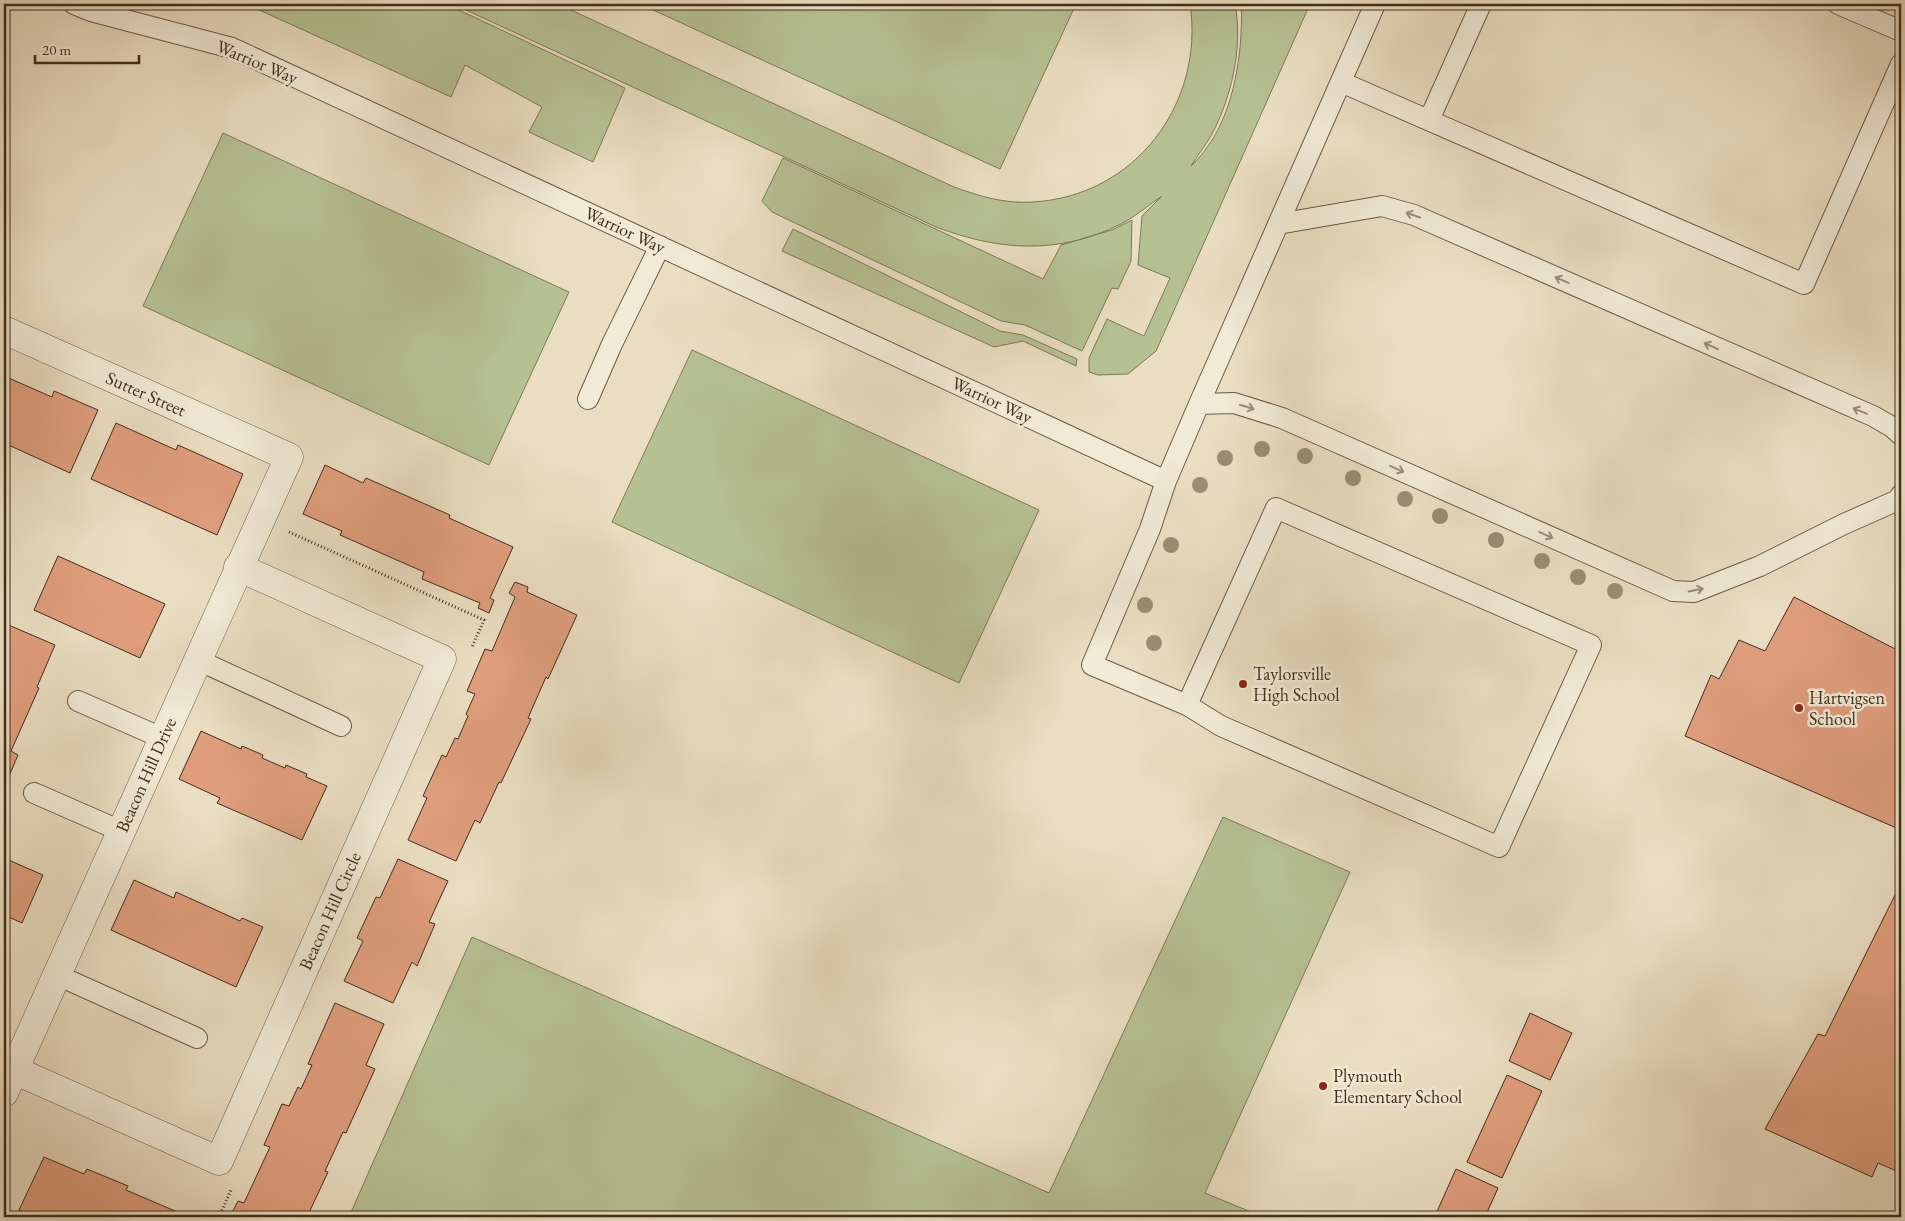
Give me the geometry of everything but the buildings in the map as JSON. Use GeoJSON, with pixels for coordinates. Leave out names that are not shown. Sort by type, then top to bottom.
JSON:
{"type":"FeatureCollection","features":[{"type":"Feature","properties":{"kind":"street","name":"Sutter Street"},"geometry":{"type":"LineString","coordinates":[[4,330],[289,457]]}},
{"type":"Feature","properties":{"kind":"street","name":"Beacon Hill Drive"},"geometry":{"type":"LineString","coordinates":[[9,1081],[289,457]]}},
{"type":"Feature","properties":{"kind":"street","name":"Beacon Hill Circle"},"geometry":{"type":"LineString","coordinates":[[9,1081],[219,1161],[442,659],[238,567]]}},
{"type":"Feature","properties":{"kind":"lane","name":"Warrior Way"},"geometry":{"type":"LineString","coordinates":[[74,4],[91,11],[232,48],[1166,481]]}},
{"type":"Feature","properties":{"kind":"lane"},"geometry":{"type":"LineString","coordinates":[[1187,705],[1276,508],[1591,645],[1499,847],[1221,726],[1187,705],[1092,665],[1150,528],[1166,481],[1375,4]]}},
{"type":"Feature","properties":{"kind":"lane"},"geometry":{"type":"LineString","coordinates":[[1429,120],[1481,4]]}},
{"type":"Feature","properties":{"kind":"lane"},"geometry":{"type":"LineString","coordinates":[[1838,4],[1901,31]]}},
{"type":"Feature","properties":{"kind":"lane"},"geometry":{"type":"LineString","coordinates":[[1340,82],[1804,284],[1901,64]]}},
{"type":"Feature","properties":{"kind":"lane"},"geometry":{"type":"LineString","coordinates":[[1278,224],[1382,206],[1414,215],[1873,416],[1892,427],[1901,435]]}},
{"type":"Feature","properties":{"kind":"lane"},"geometry":{"type":"LineString","coordinates":[[588,399],[612,344],[660,246]]}},
{"type":"Feature","properties":{"kind":"lane"},"geometry":{"type":"LineString","coordinates":[[1199,404],[1234,403],[1282,418],[1673,591],[1694,592],[1760,566],[1844,524],[1898,500],[1901,495]]}},
{"type":"Feature","properties":{"kind":"lane"},"geometry":{"type":"LineString","coordinates":[[198,660],[341,726]]}},
{"type":"Feature","properties":{"kind":"lane"},"geometry":{"type":"LineString","coordinates":[[78,701],[162,738]]}},
{"type":"Feature","properties":{"kind":"lane"},"geometry":{"type":"LineString","coordinates":[[34,793],[121,830]]}},
{"type":"Feature","properties":{"kind":"lane"},"geometry":{"type":"LineString","coordinates":[[56,975],[197,1038]]}},
{"type":"Feature","properties":{"kind":"green space"},"geometry":{"type":"Polygon","coordinates":[[[246,4],[446,4],[625,88],[593,162],[529,132],[542,107],[465,65],[451,97],[246,4]]]}},
{"type":"Feature","properties":{"kind":"green space"},"geometry":{"type":"Polygon","coordinates":[[[453,4],[558,4],[954,187],[992,199],[1032,202],[1069,196],[1102,183],[1131,163],[1155,138],[1174,109],[1186,76],[1192,41],[1190,4],[1235,4],[1238,37],[1234,71],[1225,104],[1212,134],[1191,166],[1213,138],[1228,106],[1237,71],[1242,19],[1240,4],[1310,4],[1156,351],[1128,374],[1098,375],[1089,372],[1089,358],[1107,319],[1144,336],[1170,278],[1138,265],[1142,216],[1162,196],[1121,224],[1075,241],[1052,245],[1006,245],[960,235],[936,227],[453,4]]]}},
{"type":"Feature","properties":{"kind":"green space"},"geometry":{"type":"Polygon","coordinates":[[[640,4],[1076,4],[1000,169],[640,4]]]}},
{"type":"Feature","properties":{"kind":"green space"},"geometry":{"type":"Polygon","coordinates":[[[223,133],[569,292],[489,465],[143,306],[223,133]]]}},
{"type":"Feature","properties":{"kind":"green space"},"geometry":{"type":"Polygon","coordinates":[[[783,158],[1043,279],[1061,245],[1112,230],[1132,220],[1131,261],[1118,289],[1112,288],[1082,351],[1025,325],[1001,321],[772,212],[762,201],[783,158]]]}},
{"type":"Feature","properties":{"kind":"green space"},"geometry":{"type":"Polygon","coordinates":[[[793,229],[1000,331],[1023,335],[1077,359],[1076,366],[1023,341],[994,347],[782,251],[793,229]]]}},
{"type":"Feature","properties":{"kind":"green space"},"geometry":{"type":"Polygon","coordinates":[[[692,350],[1039,510],[959,683],[612,522],[692,350]]]}},
{"type":"Feature","properties":{"kind":"green space","name":"Plymouth Elementary School"},"geometry":{"type":"Polygon","coordinates":[[[1223,817],[1350,872],[1205,1193],[1251,1212],[1248,1217],[349,1217],[472,937],[1049,1193],[1223,817]]]}},
{"type":"Feature","properties":{"kind":"place","name":"Taylorsville High School"},"geometry":{"type":"Point","coordinates":[1243,684]}},
{"type":"Feature","properties":{"kind":"place","name":"Hartvigsen School"},"geometry":{"type":"Point","coordinates":[1799,708]}},
{"type":"Feature","properties":{"kind":"place","name":"Plymouth Elementary School"},"geometry":{"type":"Point","coordinates":[1323,1086]}}]}
